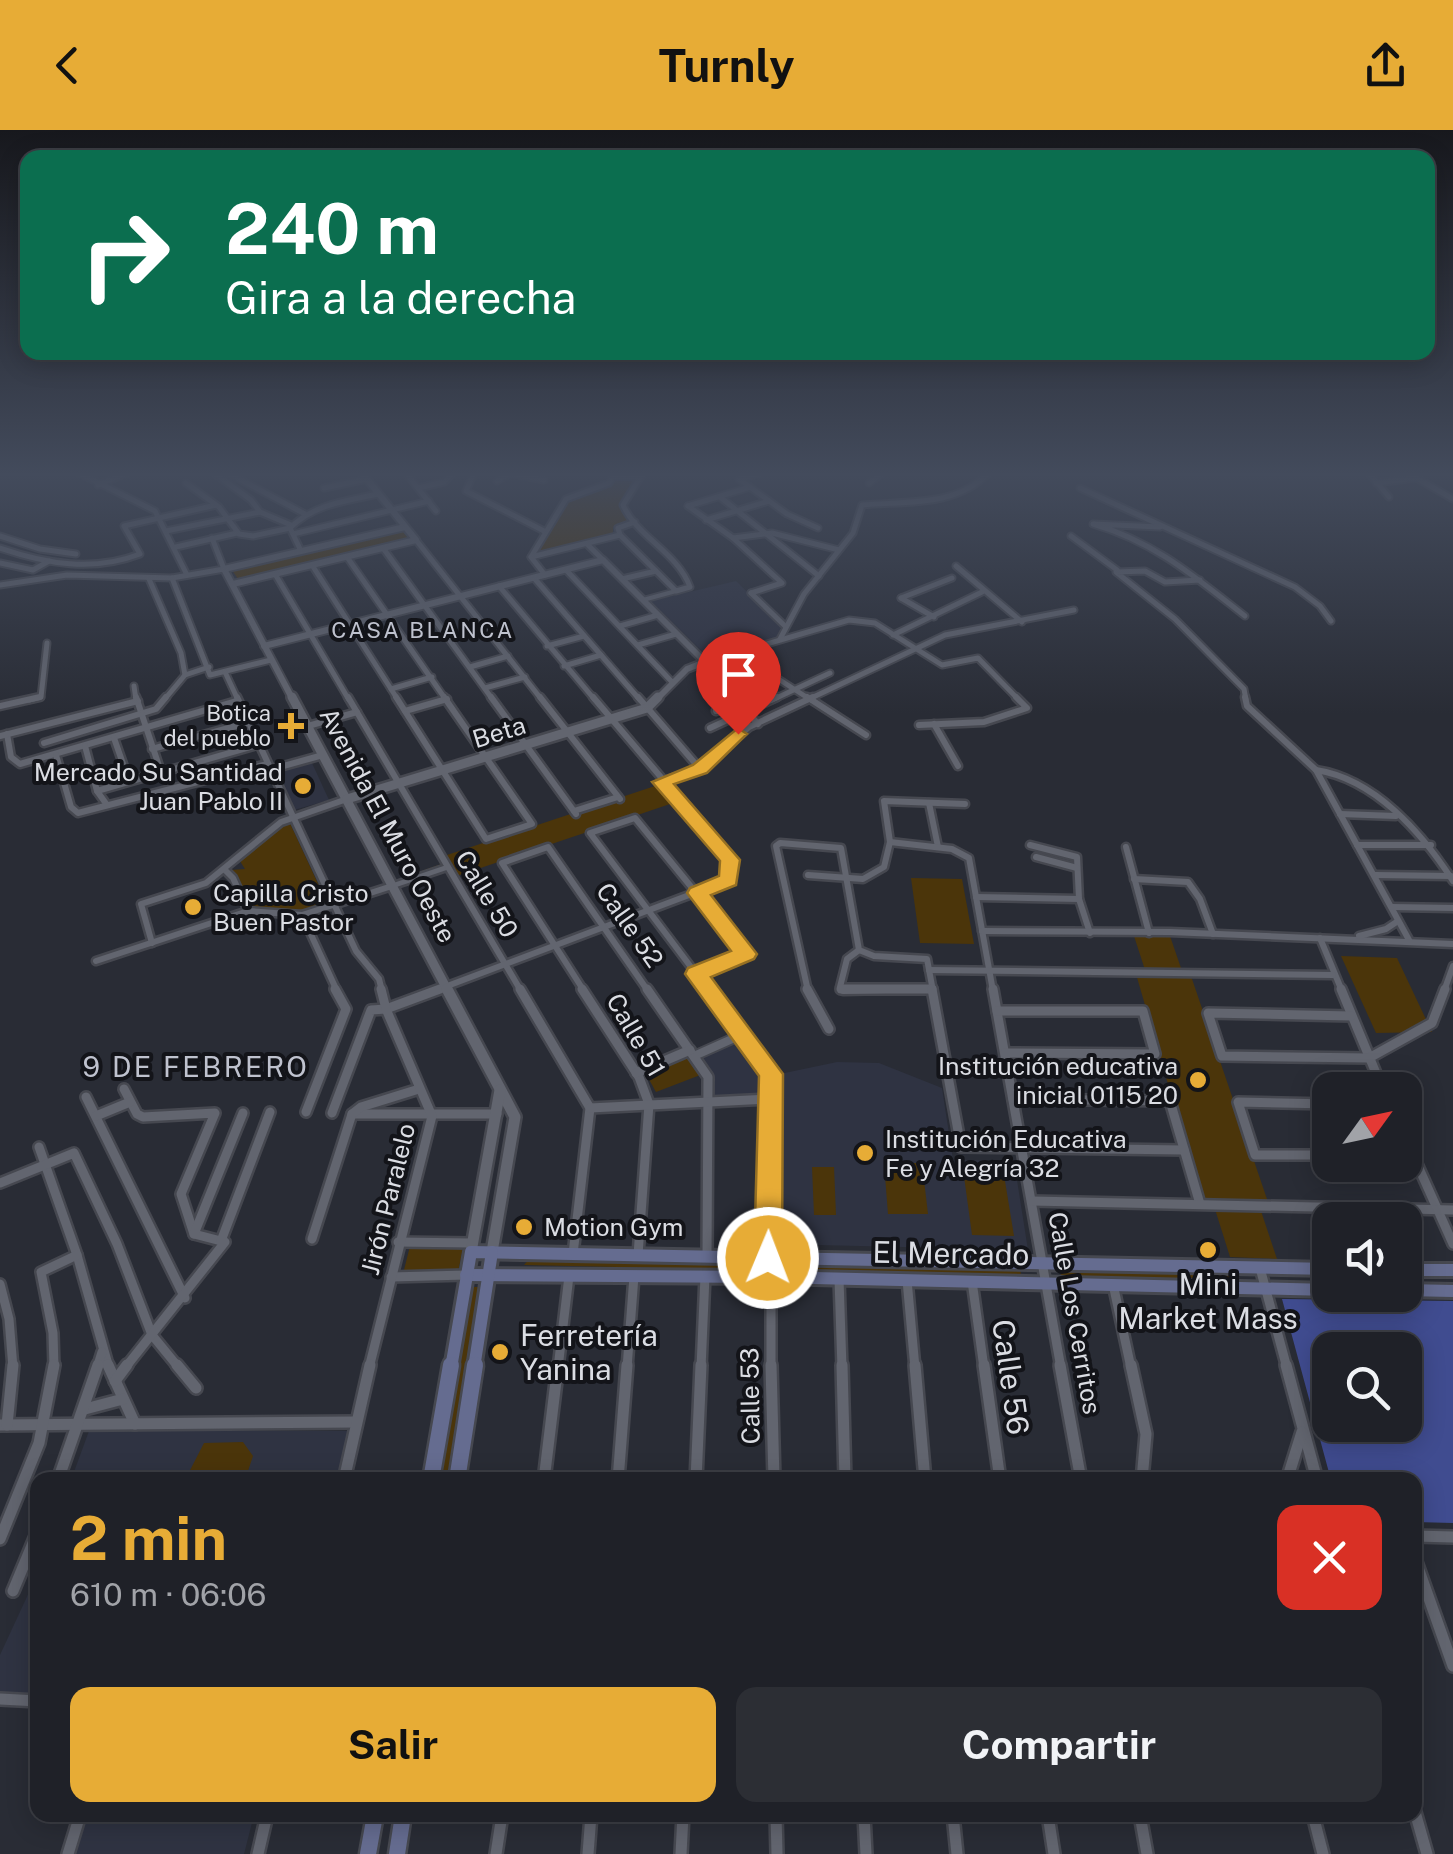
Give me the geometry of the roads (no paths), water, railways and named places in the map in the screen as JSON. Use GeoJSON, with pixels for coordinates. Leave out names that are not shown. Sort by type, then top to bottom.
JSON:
{"type":"FeatureCollection","features":[{"type":"Feature","properties":{"kind":"main road","name":"El Mercado"},"geometry":{"type":"LineString","coordinates":[[472,1247],[492,1252],[1312,1269]]}},
{"type":"Feature","properties":{"kind":"main road"},"geometry":{"type":"LineString","coordinates":[[432,1472],[472,1247]]}},
{"type":"Feature","properties":{"kind":"main road","name":"Avenida El Muro Oeste"},"geometry":{"type":"LineString","coordinates":[[458,1472],[492,1252]]}},
{"type":"Feature","properties":{"kind":"main road"},"geometry":{"type":"LineString","coordinates":[[1422,1270],[1453,1270]]}},
{"type":"Feature","properties":{"kind":"main road","name":"El Mercado"},"geometry":{"type":"LineString","coordinates":[[466,1275],[972,1280],[1312,1290]]}},
{"type":"Feature","properties":{"kind":"main road"},"geometry":{"type":"LineString","coordinates":[[1422,1290],[1453,1290]]}},
{"type":"Feature","properties":{"kind":"main road"},"geometry":{"type":"LineString","coordinates":[[368,1854],[374,1822]]}},
{"type":"Feature","properties":{"kind":"main road"},"geometry":{"type":"LineString","coordinates":[[396,1854],[402,1822]]}},
{"type":"Feature","properties":{"kind":"street"},"geometry":{"type":"LineString","coordinates":[[21,553],[72,565],[140,553]]}},
{"type":"Feature","properties":{"kind":"street"},"geometry":{"type":"LineString","coordinates":[[179,553],[187,575]]}},
{"type":"Feature","properties":{"kind":"street"},"geometry":{"type":"LineString","coordinates":[[218,553],[224,568]]}},
{"type":"Feature","properties":{"kind":"street"},"geometry":{"type":"LineString","coordinates":[[0,584],[67,575],[172,578],[291,553]]}},
{"type":"Feature","properties":{"kind":"street"},"geometry":{"type":"LineString","coordinates":[[233,584],[358,553]]}},
{"type":"Feature","properties":{"kind":"street"},"geometry":{"type":"LineString","coordinates":[[387,553],[575,812],[619,798],[427,553]]}},
{"type":"Feature","properties":{"kind":"street"},"geometry":{"type":"LineString","coordinates":[[531,557],[546,553]]}},
{"type":"Feature","properties":{"kind":"street"},"geometry":{"type":"LineString","coordinates":[[596,553],[705,662],[854,619],[867,620],[947,665],[978,658],[1028,708],[984,722],[919,724]]}},
{"type":"Feature","properties":{"kind":"street"},"geometry":{"type":"LineString","coordinates":[[638,553],[673,589]]}},
{"type":"Feature","properties":{"kind":"street"},"geometry":{"type":"LineString","coordinates":[[642,600],[688,583],[686,573],[669,553]]}},
{"type":"Feature","properties":{"kind":"street"},"geometry":{"type":"LineString","coordinates":[[750,553],[782,583],[750,593],[785,626]]}},
{"type":"Feature","properties":{"kind":"street"},"geometry":{"type":"LineString","coordinates":[[788,553],[819,576]]}},
{"type":"Feature","properties":{"kind":"street"},"geometry":{"type":"LineString","coordinates":[[780,639],[835,553]]}},
{"type":"Feature","properties":{"kind":"street"},"geometry":{"type":"LineString","coordinates":[[1094,553],[1136,591],[1175,618],[1232,674],[1244,689],[1247,706],[1316,770],[1410,940]]}},
{"type":"Feature","properties":{"kind":"street"},"geometry":{"type":"LineString","coordinates":[[1159,553],[1245,616]]}},
{"type":"Feature","properties":{"kind":"street"},"geometry":{"type":"LineString","coordinates":[[1223,553],[1296,586],[1320,606],[1330,622]]}},
{"type":"Feature","properties":{"kind":"street"},"geometry":{"type":"LineString","coordinates":[[312,565],[486,839],[532,824],[347,556]]}},
{"type":"Feature","properties":{"kind":"street"},"geometry":{"type":"LineString","coordinates":[[132,557],[139,576]]}},
{"type":"Feature","properties":{"kind":"street"},"geometry":{"type":"LineString","coordinates":[[531,557],[545,575]]}},
{"type":"Feature","properties":{"kind":"street"},"geometry":{"type":"LineString","coordinates":[[264,646],[603,560]]}},
{"type":"Feature","properties":{"kind":"street"},"geometry":{"type":"LineString","coordinates":[[2,565],[33,570],[49,561]]}},
{"type":"Feature","properties":{"kind":"street"},"geometry":{"type":"LineString","coordinates":[[67,575],[72,565]]}},
{"type":"Feature","properties":{"kind":"street"},"geometry":{"type":"LineString","coordinates":[[956,566],[1022,622]]}},
{"type":"Feature","properties":{"kind":"street","name":"Avenida El Muro Oeste"},"geometry":{"type":"LineString","coordinates":[[224,568],[446,985],[516,1125],[492,1252]]}},
{"type":"Feature","properties":{"kind":"street"},"geometry":{"type":"LineString","coordinates":[[566,570],[673,682]]}},
{"type":"Feature","properties":{"kind":"street"},"geometry":{"type":"LineString","coordinates":[[1117,570],[1150,572],[1165,582],[1200,580]]}},
{"type":"Feature","properties":{"kind":"street"},"geometry":{"type":"LineString","coordinates":[[622,580],[656,571]]}},
{"type":"Feature","properties":{"kind":"street","name":"Calle 50"},"geometry":{"type":"LineString","coordinates":[[275,574],[590,1108]]}},
{"type":"Feature","properties":{"kind":"street"},"geometry":{"type":"LineString","coordinates":[[172,578],[209,671]]}},
{"type":"Feature","properties":{"kind":"street"},"geometry":{"type":"LineString","coordinates":[[534,578],[700,769]]}},
{"type":"Feature","properties":{"kind":"street"},"geometry":{"type":"LineString","coordinates":[[934,616],[901,598],[952,578]]}},
{"type":"Feature","properties":{"kind":"street"},"geometry":{"type":"LineString","coordinates":[[149,579],[181,653],[185,676]]}},
{"type":"Feature","properties":{"kind":"street"},"geometry":{"type":"LineString","coordinates":[[332,1113],[372,1010],[386,1009],[729,880],[730,860],[726,854],[661,782],[499,586]]}},
{"type":"Feature","properties":{"kind":"street"},"geometry":{"type":"LineString","coordinates":[[893,635],[982,592]]}},
{"type":"Feature","properties":{"kind":"street"},"geometry":{"type":"LineString","coordinates":[[661,782],[700,769],[738,734],[954,631],[1074,610]]}},
{"type":"Feature","properties":{"kind":"street"},"geometry":{"type":"LineString","coordinates":[[620,626],[658,616]]}},
{"type":"Feature","properties":{"kind":"street"},"geometry":{"type":"LineString","coordinates":[[638,645],[676,634]]}},
{"type":"Feature","properties":{"kind":"street"},"geometry":{"type":"LineString","coordinates":[[547,646],[584,636]]}},
{"type":"Feature","properties":{"kind":"street"},"geometry":{"type":"LineString","coordinates":[[0,706],[41,697],[47,642]]}},
{"type":"Feature","properties":{"kind":"street"},"geometry":{"type":"LineString","coordinates":[[751,648],[768,674],[866,735]]}},
{"type":"Feature","properties":{"kind":"street"},"geometry":{"type":"LineString","coordinates":[[564,666],[601,655]]}},
{"type":"Feature","properties":{"kind":"street"},"geometry":{"type":"LineString","coordinates":[[470,667],[508,656]]}},
{"type":"Feature","properties":{"kind":"street"},"geometry":{"type":"LineString","coordinates":[[44,742],[158,708],[185,676],[226,672],[271,660]]}},
{"type":"Feature","properties":{"kind":"street","name":"Beta"},"geometry":{"type":"LineString","coordinates":[[152,943],[141,904],[206,883],[265,833],[291,817],[647,708],[687,669],[705,662]]}},
{"type":"Feature","properties":{"kind":"street","name":"Jirón Paralelo"},"geometry":{"type":"LineString","coordinates":[[226,672],[236,701],[356,952],[380,979],[386,1009],[432,1116],[398,1242],[346,1472]]}},
{"type":"Feature","properties":{"kind":"street"},"geometry":{"type":"LineString","coordinates":[[710,728],[830,673]]}},
{"type":"Feature","properties":{"kind":"street"},"geometry":{"type":"LineString","coordinates":[[485,688],[525,677]]}},
{"type":"Feature","properties":{"kind":"street"},"geometry":{"type":"LineString","coordinates":[[391,688],[432,678]]}},
{"type":"Feature","properties":{"kind":"street"},"geometry":{"type":"LineString","coordinates":[[134,686],[139,715],[161,772]]}},
{"type":"Feature","properties":{"kind":"street"},"geometry":{"type":"LineString","coordinates":[[406,711],[447,700]]}},
{"type":"Feature","properties":{"kind":"street"},"geometry":{"type":"LineString","coordinates":[[138,701],[4,736],[16,764],[236,701]]}},
{"type":"Feature","properties":{"kind":"street"},"geometry":{"type":"LineString","coordinates":[[716,712],[740,704],[758,724]]}},
{"type":"Feature","properties":{"kind":"street"},"geometry":{"type":"LineString","coordinates":[[308,726],[356,712]]}},
{"type":"Feature","properties":{"kind":"street"},"geometry":{"type":"LineString","coordinates":[[152,748],[247,722]]}},
{"type":"Feature","properties":{"kind":"street"},"geometry":{"type":"LineString","coordinates":[[934,724],[958,766]]}},
{"type":"Feature","properties":{"kind":"street"},"geometry":{"type":"LineString","coordinates":[[114,738],[129,781]]}},
{"type":"Feature","properties":{"kind":"street"},"geometry":{"type":"LineString","coordinates":[[97,791],[257,745]]}},
{"type":"Feature","properties":{"kind":"street"},"geometry":{"type":"LineString","coordinates":[[86,746],[97,791],[107,805]]}},
{"type":"Feature","properties":{"kind":"street"},"geometry":{"type":"LineString","coordinates":[[56,754],[70,807],[78,813],[323,755]]}},
{"type":"Feature","properties":{"kind":"street"},"geometry":{"type":"LineString","coordinates":[[1316,770],[1336,770],[1348,776],[1399,816],[1431,845],[1452,878]]}},
{"type":"Feature","properties":{"kind":"street"},"geometry":{"type":"LineString","coordinates":[[890,842],[938,847],[932,788]]}},
{"type":"Feature","properties":{"kind":"street"},"geometry":{"type":"LineString","coordinates":[[808,875],[863,879],[884,867],[890,842],[884,801],[965,804]]}},
{"type":"Feature","properties":{"kind":"street"},"geometry":{"type":"LineString","coordinates":[[1340,814],[1399,816]]}},
{"type":"Feature","properties":{"kind":"street","name":"Calle 53"},"geometry":{"type":"LineString","coordinates":[[698,893],[635,818],[590,833],[771,1074],[768,1258],[774,1472]]}},
{"type":"Feature","properties":{"kind":"street"},"geometry":{"type":"LineString","coordinates":[[829,1029],[814,1010],[799,975],[777,844],[841,848],[859,950],[874,956],[927,958],[961,1147],[1184,1150]]}},
{"type":"Feature","properties":{"kind":"street"},"geometry":{"type":"LineString","coordinates":[[1358,844],[1431,845]]}},
{"type":"Feature","properties":{"kind":"street"},"geometry":{"type":"LineString","coordinates":[[1030,845],[1078,857],[1080,899],[1090,932]]}},
{"type":"Feature","properties":{"kind":"street","name":"Calle Los Cerritos"},"geometry":{"type":"LineString","coordinates":[[938,847],[960,851],[968,858],[1080,1472]]}},
{"type":"Feature","properties":{"kind":"street"},"geometry":{"type":"LineString","coordinates":[[1126,847],[1149,933]]}},
{"type":"Feature","properties":{"kind":"street","name":"Calle 51"},"geometry":{"type":"LineString","coordinates":[[548,848],[502,863],[636,1073],[648,1104],[638,1255]]}},
{"type":"Feature","properties":{"kind":"street","name":"Calle 52"},"geometry":{"type":"LineString","coordinates":[[548,848],[708,1077],[707,1257]]}},
{"type":"Feature","properties":{"kind":"street"},"geometry":{"type":"LineString","coordinates":[[1036,858],[1077,868]]}},
{"type":"Feature","properties":{"kind":"street"},"geometry":{"type":"LineString","coordinates":[[96,961],[248,910],[288,916],[302,914],[448,867]]}},
{"type":"Feature","properties":{"kind":"street"},"geometry":{"type":"LineString","coordinates":[[224,869],[233,878],[248,910]]}},
{"type":"Feature","properties":{"kind":"street"},"geometry":{"type":"LineString","coordinates":[[1375,875],[1452,878]]}},
{"type":"Feature","properties":{"kind":"street"},"geometry":{"type":"LineString","coordinates":[[1134,879],[1188,882],[1200,899],[1213,934]]}},
{"type":"Feature","properties":{"kind":"street"},"geometry":{"type":"LineString","coordinates":[[696,974],[746,954],[698,893]]}},
{"type":"Feature","properties":{"kind":"street"},"geometry":{"type":"LineString","coordinates":[[976,897],[1080,899]]}},
{"type":"Feature","properties":{"kind":"street"},"geometry":{"type":"LineString","coordinates":[[1392,907],[1453,908]]}},
{"type":"Feature","properties":{"kind":"street"},"geometry":{"type":"LineString","coordinates":[[302,914],[346,1009],[306,1112]]}},
{"type":"Feature","properties":{"kind":"street"},"geometry":{"type":"LineString","coordinates":[[1320,938],[1366,936],[1398,921]]}},
{"type":"Feature","properties":{"kind":"street"},"geometry":{"type":"LineString","coordinates":[[982,931],[1213,934],[1453,944]]}},
{"type":"Feature","properties":{"kind":"street"},"geometry":{"type":"LineString","coordinates":[[1320,938],[1375,1072]]}},
{"type":"Feature","properties":{"kind":"street"},"geometry":{"type":"LineString","coordinates":[[859,950],[847,959],[842,973],[843,991],[932,989]]}},
{"type":"Feature","properties":{"kind":"street"},"geometry":{"type":"LineString","coordinates":[[1351,1016],[1208,1014],[1222,1056],[1369,1058],[1432,1023],[1453,966]]}},
{"type":"Feature","properties":{"kind":"street"},"geometry":{"type":"LineString","coordinates":[[929,970],[1333,975]]}},
{"type":"Feature","properties":{"kind":"street"},"geometry":{"type":"LineString","coordinates":[[997,1011],[1143,1011],[1155,1054],[1005,1052]]}},
{"type":"Feature","properties":{"kind":"street"},"geometry":{"type":"LineString","coordinates":[[636,1073],[742,1034]]}},
{"type":"Feature","properties":{"kind":"street"},"geometry":{"type":"LineString","coordinates":[[124,1089],[137,1114],[144,1117],[215,1114],[181,1194],[194,1234],[223,1242]]}},
{"type":"Feature","properties":{"kind":"street"},"geometry":{"type":"LineString","coordinates":[[352,1114],[419,1089]]}},
{"type":"Feature","properties":{"kind":"street"},"geometry":{"type":"LineString","coordinates":[[398,1242],[472,1247],[500,1089]]}},
{"type":"Feature","properties":{"kind":"street"},"geometry":{"type":"LineString","coordinates":[[86,1097],[184,1298]]}},
{"type":"Feature","properties":{"kind":"street"},"geometry":{"type":"LineString","coordinates":[[574,1254],[590,1108],[771,1099]]}},
{"type":"Feature","properties":{"kind":"street"},"geometry":{"type":"LineString","coordinates":[[1013,1099],[1170,1101],[1200,1204]]}},
{"type":"Feature","properties":{"kind":"street"},"geometry":{"type":"LineString","coordinates":[[96,1116],[130,1102]]}},
{"type":"Feature","properties":{"kind":"street"},"geometry":{"type":"LineString","coordinates":[[1312,1104],[1238,1102],[1255,1155],[1312,1155]]}},
{"type":"Feature","properties":{"kind":"street"},"geometry":{"type":"LineString","coordinates":[[194,1234],[244,1112]]}},
{"type":"Feature","properties":{"kind":"street"},"geometry":{"type":"LineString","coordinates":[[115,1382],[184,1298],[223,1242],[270,1112]]}},
{"type":"Feature","properties":{"kind":"street"},"geometry":{"type":"LineString","coordinates":[[352,1114],[498,1114]]}},
{"type":"Feature","properties":{"kind":"street"},"geometry":{"type":"LineString","coordinates":[[312,1240],[352,1114]]}},
{"type":"Feature","properties":{"kind":"street"},"geometry":{"type":"LineString","coordinates":[[39,1147],[77,1256],[102,1352],[135,1424]]}},
{"type":"Feature","properties":{"kind":"street"},"geometry":{"type":"LineString","coordinates":[[0,1183],[74,1153],[152,1334],[196,1388]]}},
{"type":"Feature","properties":{"kind":"street"},"geometry":{"type":"LineString","coordinates":[[1422,1178],[1453,1244]]}},
{"type":"Feature","properties":{"kind":"street"},"geometry":{"type":"LineString","coordinates":[[1032,1200],[1453,1210]]}},
{"type":"Feature","properties":{"kind":"street"},"geometry":{"type":"LineString","coordinates":[[0,1539],[44,1425],[52,1382],[54,1344],[42,1272],[77,1256]]}},
{"type":"Feature","properties":{"kind":"street"},"geometry":{"type":"LineString","coordinates":[[1260,1268],[1316,1472]]}},
{"type":"Feature","properties":{"kind":"street","name":"El Mercado"},"geometry":{"type":"LineString","coordinates":[[391,1277],[466,1275]]}},
{"type":"Feature","properties":{"kind":"street"},"geometry":{"type":"LineString","coordinates":[[545,1472],[570,1276]]}},
{"type":"Feature","properties":{"kind":"street"},"geometry":{"type":"LineString","coordinates":[[619,1472],[634,1276]]}},
{"type":"Feature","properties":{"kind":"street"},"geometry":{"type":"LineString","coordinates":[[696,1472],[705,1276]]}},
{"type":"Feature","properties":{"kind":"street"},"geometry":{"type":"LineString","coordinates":[[839,1279],[845,1472]]}},
{"type":"Feature","properties":{"kind":"street"},"geometry":{"type":"LineString","coordinates":[[908,1280],[924,1472]]}},
{"type":"Feature","properties":{"kind":"street","name":"Calle 56"},"geometry":{"type":"LineString","coordinates":[[972,1280],[999,1472]]}},
{"type":"Feature","properties":{"kind":"street"},"geometry":{"type":"LineString","coordinates":[[0,1284],[11,1333],[15,1378],[3,1425],[356,1422]]}},
{"type":"Feature","properties":{"kind":"street"},"geometry":{"type":"LineString","coordinates":[[1113,1284],[1146,1434],[1143,1472]]}},
{"type":"Feature","properties":{"kind":"street"},"geometry":{"type":"LineString","coordinates":[[61,1472],[102,1352]]}},
{"type":"Feature","properties":{"kind":"street"},"geometry":{"type":"LineString","coordinates":[[84,1409],[123,1398]]}},
{"type":"Feature","properties":{"kind":"street"},"geometry":{"type":"LineString","coordinates":[[1290,1472],[1303,1430]]}},
{"type":"Feature","properties":{"kind":"street"},"geometry":{"type":"LineString","coordinates":[[1422,1536],[1453,1537]]}},
{"type":"Feature","properties":{"kind":"street"},"geometry":{"type":"LineString","coordinates":[[13,1591],[30,1550]]}},
{"type":"Feature","properties":{"kind":"street"},"geometry":{"type":"LineString","coordinates":[[1422,1579],[1453,1666]]}},
{"type":"Feature","properties":{"kind":"street"},"geometry":{"type":"LineString","coordinates":[[0,1699],[30,1701]]}},
{"type":"Feature","properties":{"kind":"street"},"geometry":{"type":"LineString","coordinates":[[68,1854],[78,1822]]}},
{"type":"Feature","properties":{"kind":"street"},"geometry":{"type":"LineString","coordinates":[[258,1854],[265,1822]]}},
{"type":"Feature","properties":{"kind":"street"},"geometry":{"type":"LineString","coordinates":[[496,1854],[501,1822]]}},
{"type":"Feature","properties":{"kind":"street"},"geometry":{"type":"LineString","coordinates":[[588,1854],[591,1822]]}},
{"type":"Feature","properties":{"kind":"street"},"geometry":{"type":"LineString","coordinates":[[681,1854],[683,1822]]}},
{"type":"Feature","properties":{"kind":"street"},"geometry":{"type":"LineString","coordinates":[[776,1822],[777,1854]]}},
{"type":"Feature","properties":{"kind":"street"},"geometry":{"type":"LineString","coordinates":[[864,1822],[866,1854]]}},
{"type":"Feature","properties":{"kind":"street"},"geometry":{"type":"LineString","coordinates":[[954,1822],[957,1854]]}},
{"type":"Feature","properties":{"kind":"street"},"geometry":{"type":"LineString","coordinates":[[1049,1822],[1054,1854]]}},
{"type":"Feature","properties":{"kind":"street"},"geometry":{"type":"LineString","coordinates":[[1141,1822],[1148,1854]]}},
{"type":"Feature","properties":{"kind":"street"},"geometry":{"type":"LineString","coordinates":[[1314,1822],[1323,1854]]}},
{"type":"Feature","properties":{"kind":"street"},"geometry":{"type":"LineString","coordinates":[[1418,1822],[1428,1854]]}},
{"type":"Feature","properties":{"kind":"place","name":"Botica del pueblo"},"geometry":{"type":"Point","coordinates":[291,726]}},
{"type":"Feature","properties":{"kind":"place","name":"Mercado Su Santidad Juan Pablo II"},"geometry":{"type":"Point","coordinates":[303,786]}},
{"type":"Feature","properties":{"kind":"place","name":"Capilla Cristo Buen Pastor"},"geometry":{"type":"Point","coordinates":[193,907]}},
{"type":"Feature","properties":{"kind":"place","name":"Institución educativa inicial 0115 20"},"geometry":{"type":"Point","coordinates":[1198,1080]}},
{"type":"Feature","properties":{"kind":"place","name":"Institución Educativa Fe y Alegría 32"},"geometry":{"type":"Point","coordinates":[865,1153]}},
{"type":"Feature","properties":{"kind":"place","name":"Motion Gym"},"geometry":{"type":"Point","coordinates":[524,1227]}},
{"type":"Feature","properties":{"kind":"place","name":"Mini Market Mass"},"geometry":{"type":"Point","coordinates":[1208,1250]}},
{"type":"Feature","properties":{"kind":"place","name":"Ferretería Yanina"},"geometry":{"type":"Point","coordinates":[500,1352]}},
{"type":"Feature","properties":{"kind":"district","name":"CASA BLANCA"},"geometry":{"type":"Point","coordinates":[423,630]}},
{"type":"Feature","properties":{"kind":"district","name":"9 DE FEBRERO"},"geometry":{"type":"Point","coordinates":[196,1066]}}]}
